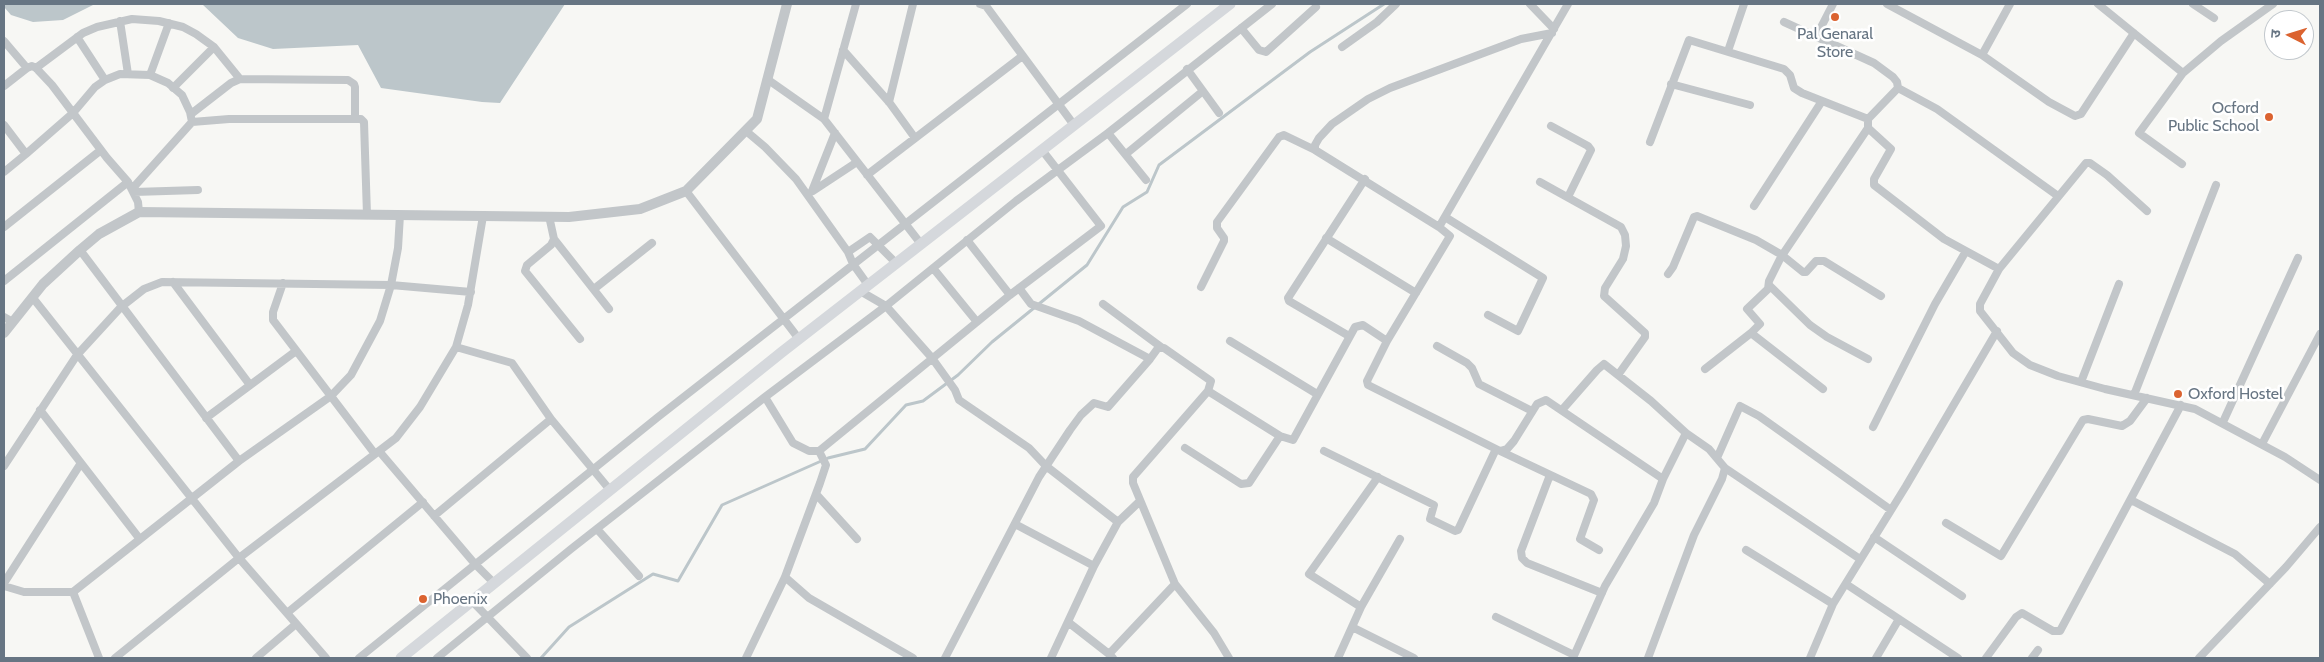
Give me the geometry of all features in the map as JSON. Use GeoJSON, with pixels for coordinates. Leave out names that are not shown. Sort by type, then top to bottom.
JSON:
{"type":"FeatureCollection","features":[{"type":"Feature","properties":{"kind":"main road"},"geometry":{"type":"LineString","coordinates":[[401,658],[799,339],[1230,4]]}},
{"type":"Feature","properties":{"kind":"street"},"geometry":{"type":"LineString","coordinates":[[4,333],[7,319],[32,298],[43,284],[80,250],[98,234],[139,212],[569,217],[640,209],[686,190],[757,120],[787,4]]}},
{"type":"Feature","properties":{"kind":"street"},"geometry":{"type":"LineString","coordinates":[[824,119],[856,4]]}},
{"type":"Feature","properties":{"kind":"street"},"geometry":{"type":"LineString","coordinates":[[888,102],[913,4]]}},
{"type":"Feature","properties":{"kind":"street"},"geometry":{"type":"LineString","coordinates":[[984,4],[1074,125]]}},
{"type":"Feature","properties":{"kind":"street"},"geometry":{"type":"LineString","coordinates":[[359,658],[783,318],[1187,4]]}},
{"type":"Feature","properties":{"kind":"street"},"geometry":{"type":"LineString","coordinates":[[437,658],[596,529],[886,306],[967,240],[1272,4]]}},
{"type":"Feature","properties":{"kind":"street"},"geometry":{"type":"LineString","coordinates":[[1342,48],[1377,22],[1396,4]]}},
{"type":"Feature","properties":{"kind":"street"},"geometry":{"type":"LineString","coordinates":[[1530,4],[1553,31]]}},
{"type":"Feature","properties":{"kind":"street"},"geometry":{"type":"LineString","coordinates":[[1439,227],[1568,4]]}},
{"type":"Feature","properties":{"kind":"street"},"geometry":{"type":"LineString","coordinates":[[1728,50],[1744,4]]}},
{"type":"Feature","properties":{"kind":"street"},"geometry":{"type":"LineString","coordinates":[[1817,35],[1832,4]]}},
{"type":"Feature","properties":{"kind":"street"},"geometry":{"type":"LineString","coordinates":[[1887,4],[1982,55],[2049,102],[2075,116],[2081,114],[2134,33]]}},
{"type":"Feature","properties":{"kind":"street"},"geometry":{"type":"LineString","coordinates":[[1982,55],[2010,4]]}},
{"type":"Feature","properties":{"kind":"street"},"geometry":{"type":"LineString","coordinates":[[2098,4],[2183,73]]}},
{"type":"Feature","properties":{"kind":"street"},"geometry":{"type":"LineString","coordinates":[[2194,4],[2214,18]]}},
{"type":"Feature","properties":{"kind":"street"},"geometry":{"type":"LineString","coordinates":[[2182,164],[2139,133],[2183,73],[2221,41],[2273,4]]}},
{"type":"Feature","properties":{"kind":"street"},"geometry":{"type":"LineString","coordinates":[[1241,28],[1258,50],[1266,52],[1316,7]]}},
{"type":"Feature","properties":{"kind":"street"},"geometry":{"type":"LineString","coordinates":[[4,86],[27,68],[36,68],[77,37],[97,27],[132,19],[169,23],[183,27],[214,47],[240,79]]}},
{"type":"Feature","properties":{"kind":"street"},"geometry":{"type":"LineString","coordinates":[[120,21],[128,74]]}},
{"type":"Feature","properties":{"kind":"street"},"geometry":{"type":"LineString","coordinates":[[1705,369],[1760,324],[1747,308],[1768,289],[1782,255],[1868,124],[1898,88],[1897,82],[1893,77],[1874,63],[1817,35],[1784,22]]}},
{"type":"Feature","properties":{"kind":"street"},"geometry":{"type":"LineString","coordinates":[[150,75],[169,23]]}},
{"type":"Feature","properties":{"kind":"street"},"geometry":{"type":"LineString","coordinates":[[1315,150],[1314,145],[1332,124],[1368,98],[1521,39],[1553,31]]}},
{"type":"Feature","properties":{"kind":"street"},"geometry":{"type":"LineString","coordinates":[[77,37],[105,80]]}},
{"type":"Feature","properties":{"kind":"street"},"geometry":{"type":"LineString","coordinates":[[1650,142],[1689,40],[1728,50],[1784,69],[1790,75],[1794,88],[1868,124],[1891,149],[1874,179],[1874,185],[1944,239],[1999,269]]}},
{"type":"Feature","properties":{"kind":"street"},"geometry":{"type":"LineString","coordinates":[[4,41],[27,68]]}},
{"type":"Feature","properties":{"kind":"street"},"geometry":{"type":"LineString","coordinates":[[173,88],[214,47]]}},
{"type":"Feature","properties":{"kind":"street"},"geometry":{"type":"LineString","coordinates":[[843,50],[888,102],[915,138]]}},
{"type":"Feature","properties":{"kind":"street"},"geometry":{"type":"LineString","coordinates":[[867,175],[1022,56]]}},
{"type":"Feature","properties":{"kind":"street"},"geometry":{"type":"LineString","coordinates":[[36,68],[100,150],[132,187],[139,212]]}},
{"type":"Feature","properties":{"kind":"street"},"geometry":{"type":"LineString","coordinates":[[1187,69],[1219,113]]}},
{"type":"Feature","properties":{"kind":"street"},"geometry":{"type":"LineString","coordinates":[[4,172],[73,113],[95,87],[105,80],[128,74],[150,75],[182,95],[191,118]]}},
{"type":"Feature","properties":{"kind":"street"},"geometry":{"type":"LineString","coordinates":[[4,280],[132,187],[191,118],[231,84],[240,79],[348,80],[355,87],[355,119]]}},
{"type":"Feature","properties":{"kind":"street"},"geometry":{"type":"LineString","coordinates":[[767,79],[824,119],[921,244]]}},
{"type":"Feature","properties":{"kind":"street"},"geometry":{"type":"LineString","coordinates":[[1671,84],[1750,105]]}},
{"type":"Feature","properties":{"kind":"street"},"geometry":{"type":"LineString","coordinates":[[1898,88],[1938,109],[2058,196]]}},
{"type":"Feature","properties":{"kind":"street"},"geometry":{"type":"LineString","coordinates":[[1126,154],[1203,91]]}},
{"type":"Feature","properties":{"kind":"street"},"geometry":{"type":"LineString","coordinates":[[1754,206],[1822,102]]}},
{"type":"Feature","properties":{"kind":"street"},"geometry":{"type":"LineString","coordinates":[[191,118],[361,119],[364,122],[367,215]]}},
{"type":"Feature","properties":{"kind":"street"},"geometry":{"type":"LineString","coordinates":[[4,125],[26,154]]}},
{"type":"Feature","properties":{"kind":"street"},"geometry":{"type":"LineString","coordinates":[[1551,126],[1588,146],[1591,150],[1568,197]]}},
{"type":"Feature","properties":{"kind":"street"},"geometry":{"type":"LineString","coordinates":[[746,131],[809,193],[848,252],[864,288],[886,306],[932,358],[948,378],[959,400],[1029,448],[1046,466],[1118,522]]}},
{"type":"Feature","properties":{"kind":"street"},"geometry":{"type":"LineString","coordinates":[[1108,132],[1146,180]]}},
{"type":"Feature","properties":{"kind":"street"},"geometry":{"type":"LineString","coordinates":[[809,193],[835,133]]}},
{"type":"Feature","properties":{"kind":"street"},"geometry":{"type":"LineString","coordinates":[[1202,288],[1224,241],[1217,228],[1217,222],[1279,137],[1284,135],[1315,150],[1364,179],[1439,227],[1450,236],[1368,376],[1368,385],[1593,498],[1580,539],[1599,550]]}},
{"type":"Feature","properties":{"kind":"street"},"geometry":{"type":"LineString","coordinates":[[4,227],[100,150]]}},
{"type":"Feature","properties":{"kind":"street"},"geometry":{"type":"LineString","coordinates":[[820,453],[932,358],[1010,295],[1101,226],[1042,150]]}},
{"type":"Feature","properties":{"kind":"street"},"geometry":{"type":"LineString","coordinates":[[809,193],[857,162]]}},
{"type":"Feature","properties":{"kind":"street"},"geometry":{"type":"LineString","coordinates":[[2147,211],[2108,175],[2087,162],[1999,269],[1979,307],[2013,353],[2030,365],[2081,382],[2194,409],[2223,422],[2320,480]]}},
{"type":"Feature","properties":{"kind":"street"},"geometry":{"type":"LineString","coordinates":[[1349,336],[1289,301],[1288,298],[1364,179]]}},
{"type":"Feature","properties":{"kind":"street"},"geometry":{"type":"LineString","coordinates":[[1540,182],[1621,227],[1626,246],[1623,259],[1605,288],[1604,296],[1645,333],[1646,337],[1618,375]]}},
{"type":"Feature","properties":{"kind":"street"},"geometry":{"type":"LineString","coordinates":[[2134,395],[2216,185]]}},
{"type":"Feature","properties":{"kind":"street"},"geometry":{"type":"LineString","coordinates":[[132,187],[198,190]]}},
{"type":"Feature","properties":{"kind":"street"},"geometry":{"type":"LineString","coordinates":[[686,190],[799,339]]}},
{"type":"Feature","properties":{"kind":"street"},"geometry":{"type":"LineString","coordinates":[[81,463],[4,584],[24,592],[73,592],[139,538],[239,461],[330,396],[351,375],[361,361],[380,321],[391,285],[400,215]]}},
{"type":"Feature","properties":{"kind":"street"},"geometry":{"type":"LineString","coordinates":[[115,658],[239,558],[396,438],[420,407],[456,347],[471,292],[483,216]]}},
{"type":"Feature","properties":{"kind":"street"},"geometry":{"type":"LineString","coordinates":[[549,216],[554,239],[609,309]]}},
{"type":"Feature","properties":{"kind":"street"},"geometry":{"type":"LineString","coordinates":[[1668,274],[1673,267],[1684,237],[1696,216],[1756,240],[1782,255],[1804,272],[1816,261],[1824,261],[1881,296]]}},
{"type":"Feature","properties":{"kind":"street"},"geometry":{"type":"LineString","coordinates":[[1445,217],[1543,278],[1518,331],[1488,315]]}},
{"type":"Feature","properties":{"kind":"street"},"geometry":{"type":"LineString","coordinates":[[848,252],[870,237],[896,263]]}},
{"type":"Feature","properties":{"kind":"street"},"geometry":{"type":"LineString","coordinates":[[1326,238],[1416,293]]}},
{"type":"Feature","properties":{"kind":"street"},"geometry":{"type":"LineString","coordinates":[[554,239],[551,244],[526,265],[525,271],[580,339]]}},
{"type":"Feature","properties":{"kind":"street"},"geometry":{"type":"LineString","coordinates":[[967,240],[1010,295]]}},
{"type":"Feature","properties":{"kind":"street"},"geometry":{"type":"LineString","coordinates":[[594,289],[652,243]]}},
{"type":"Feature","properties":{"kind":"street"},"geometry":{"type":"LineString","coordinates":[[80,250],[121,307],[239,461]]}},
{"type":"Feature","properties":{"kind":"street"},"geometry":{"type":"LineString","coordinates":[[1873,427],[1935,304],[1966,251]]}},
{"type":"Feature","properties":{"kind":"street"},"geometry":{"type":"LineString","coordinates":[[2223,422],[2298,258]]}},
{"type":"Feature","properties":{"kind":"street"},"geometry":{"type":"LineString","coordinates":[[933,268],[977,322]]}},
{"type":"Feature","properties":{"kind":"street"},"geometry":{"type":"LineString","coordinates":[[4,466],[77,355],[121,307],[144,289],[162,282],[391,285],[471,292]]}},
{"type":"Feature","properties":{"kind":"street"},"geometry":{"type":"LineString","coordinates":[[173,282],[250,385]]}},
{"type":"Feature","properties":{"kind":"street"},"geometry":{"type":"LineString","coordinates":[[283,283],[273,312],[273,320],[330,396],[377,453],[494,583]]}},
{"type":"Feature","properties":{"kind":"street"},"geometry":{"type":"LineString","coordinates":[[2081,382],[2119,284]]}},
{"type":"Feature","properties":{"kind":"street"},"geometry":{"type":"LineString","coordinates":[[1769,285],[1810,325],[1827,337],[1868,359]]}},
{"type":"Feature","properties":{"kind":"street"},"geometry":{"type":"LineString","coordinates":[[1019,288],[1031,304],[1079,321],[1150,359]]}},
{"type":"Feature","properties":{"kind":"street"},"geometry":{"type":"LineString","coordinates":[[32,298],[239,558],[326,658]]}},
{"type":"Feature","properties":{"kind":"street"},"geometry":{"type":"LineString","coordinates":[[1103,304],[1211,381],[1208,391],[1134,477],[1133,483],[1175,584],[1214,633],[1229,658]]}},
{"type":"Feature","properties":{"kind":"street"},"geometry":{"type":"LineString","coordinates":[[1208,391],[1280,436],[1293,440],[1355,327],[1363,325],[1388,341]]}},
{"type":"Feature","properties":{"kind":"street"},"geometry":{"type":"LineString","coordinates":[[1810,658],[1833,604],[1997,331]]}},
{"type":"Feature","properties":{"kind":"street"},"geometry":{"type":"LineString","coordinates":[[1752,332],[1822,389]]}},
{"type":"Feature","properties":{"kind":"street"},"geometry":{"type":"LineString","coordinates":[[2262,444],[2320,334]]}},
{"type":"Feature","properties":{"kind":"street"},"geometry":{"type":"LineString","coordinates":[[1230,341],[1317,394]]}},
{"type":"Feature","properties":{"kind":"street"},"geometry":{"type":"LineString","coordinates":[[1437,346],[1467,363],[1472,368],[1478,384],[1532,411]]}},
{"type":"Feature","properties":{"kind":"street"},"geometry":{"type":"LineString","coordinates":[[456,347],[512,363],[552,419],[610,490]]}},
{"type":"Feature","properties":{"kind":"street"},"geometry":{"type":"LineString","coordinates":[[945,658],[1046,466],[1081,415],[1094,402],[1108,407],[1161,347]]}},
{"type":"Feature","properties":{"kind":"street"},"geometry":{"type":"LineString","coordinates":[[206,418],[296,351]]}},
{"type":"Feature","properties":{"kind":"street"},"geometry":{"type":"LineString","coordinates":[[1562,410],[1603,364],[1651,401],[1686,433],[1709,449],[1725,468],[1860,559]]}},
{"type":"Feature","properties":{"kind":"street"},"geometry":{"type":"LineString","coordinates":[[765,398],[793,443],[809,451],[820,453]]}},
{"type":"Feature","properties":{"kind":"street"},"geometry":{"type":"LineString","coordinates":[[1946,523],[2001,556],[2083,420],[2088,419],[2122,426],[2130,421],[2146,398]]}},
{"type":"Feature","properties":{"kind":"street"},"geometry":{"type":"LineString","coordinates":[[1498,450],[1507,449],[1532,411],[1538,404],[1546,400],[1663,479]]}},
{"type":"Feature","properties":{"kind":"street"},"geometry":{"type":"LineString","coordinates":[[1986,658],[2016,617],[2022,613],[2054,632],[2060,631],[2181,405]]}},
{"type":"Feature","properties":{"kind":"street"},"geometry":{"type":"LineString","coordinates":[[1716,458],[1740,406],[1759,416],[1891,510]]}},
{"type":"Feature","properties":{"kind":"street"},"geometry":{"type":"LineString","coordinates":[[40,410],[139,538]]}},
{"type":"Feature","properties":{"kind":"street"},"geometry":{"type":"LineString","coordinates":[[434,516],[552,419]]}},
{"type":"Feature","properties":{"kind":"street"},"geometry":{"type":"LineString","coordinates":[[1496,617],[1573,657],[1602,593],[1654,503],[1663,479],[1686,433]]}},
{"type":"Feature","properties":{"kind":"street"},"geometry":{"type":"LineString","coordinates":[[1185,448],[1245,485],[1249,483],[1280,436]]}},
{"type":"Feature","properties":{"kind":"street"},"geometry":{"type":"LineString","coordinates":[[1324,451],[1434,505],[1430,519],[1457,530],[1498,450]]}},
{"type":"Feature","properties":{"kind":"street"},"geometry":{"type":"LineString","coordinates":[[746,658],[785,577],[816,494],[826,465],[820,453]]}},
{"type":"Feature","properties":{"kind":"street"},"geometry":{"type":"LineString","coordinates":[[1648,658],[1694,535],[1722,479],[1725,468]]}},
{"type":"Feature","properties":{"kind":"street"},"geometry":{"type":"LineString","coordinates":[[1550,475],[1521,551],[1522,558],[1527,563],[1602,593]]}},
{"type":"Feature","properties":{"kind":"street"},"geometry":{"type":"LineString","coordinates":[[1361,607],[1309,574],[1378,478]]}},
{"type":"Feature","properties":{"kind":"street"},"geometry":{"type":"LineString","coordinates":[[816,494],[857,539]]}},
{"type":"Feature","properties":{"kind":"street"},"geometry":{"type":"LineString","coordinates":[[2131,500],[2235,554],[2270,584]]}},
{"type":"Feature","properties":{"kind":"street"},"geometry":{"type":"LineString","coordinates":[[1051,658],[1094,566],[1118,522],[1140,501]]}},
{"type":"Feature","properties":{"kind":"street"},"geometry":{"type":"LineString","coordinates":[[287,613],[423,502]]}},
{"type":"Feature","properties":{"kind":"street"},"geometry":{"type":"LineString","coordinates":[[1015,524],[1094,566]]}},
{"type":"Feature","properties":{"kind":"street"},"geometry":{"type":"LineString","coordinates":[[2200,658],[2270,584],[2320,527]]}},
{"type":"Feature","properties":{"kind":"street"},"geometry":{"type":"LineString","coordinates":[[596,529],[638,576]]}},
{"type":"Feature","properties":{"kind":"street"},"geometry":{"type":"LineString","coordinates":[[1874,536],[1962,596]]}},
{"type":"Feature","properties":{"kind":"street"},"geometry":{"type":"LineString","coordinates":[[1338,658],[1361,607],[1400,539]]}},
{"type":"Feature","properties":{"kind":"street"},"geometry":{"type":"LineString","coordinates":[[1746,550],[1833,604]]}},
{"type":"Feature","properties":{"kind":"street"},"geometry":{"type":"LineString","coordinates":[[785,577],[809,598],[913,658]]}},
{"type":"Feature","properties":{"kind":"street"},"geometry":{"type":"LineString","coordinates":[[1068,622],[1111,656],[1175,584]]}},
{"type":"Feature","properties":{"kind":"street"},"geometry":{"type":"LineString","coordinates":[[1846,584],[1958,658]]}},
{"type":"Feature","properties":{"kind":"street"},"geometry":{"type":"LineString","coordinates":[[73,592],[99,658]]}},
{"type":"Feature","properties":{"kind":"street"},"geometry":{"type":"LineString","coordinates":[[472,600],[487,618],[527,658]]}},
{"type":"Feature","properties":{"kind":"street"},"geometry":{"type":"LineString","coordinates":[[1876,658],[1899,619]]}},
{"type":"Feature","properties":{"kind":"street"},"geometry":{"type":"LineString","coordinates":[[256,658],[296,624]]}},
{"type":"Feature","properties":{"kind":"street"},"geometry":{"type":"LineString","coordinates":[[1352,627],[1414,658]]}},
{"type":"Feature","properties":{"kind":"street"},"geometry":{"type":"LineString","coordinates":[[2032,658],[2038,650]]}},
{"type":"Feature","properties":{"kind":"shaded area"},"geometry":{"type":"Polygon","coordinates":[[[4,4],[95,4],[63,20],[33,22],[11,15],[4,7],[4,4]]]}},
{"type":"Feature","properties":{"kind":"shaded area"},"geometry":{"type":"Polygon","coordinates":[[[202,4],[565,4],[500,103],[381,88],[358,45],[273,49],[238,38],[202,4]]]}},
{"type":"Feature","properties":{"kind":"waterway"},"geometry":{"type":"LineString","coordinates":[[541,658],[569,627],[653,574],[678,581],[722,505],[828,458],[865,449],[906,405],[923,401],[958,375],[992,342],[1087,265],[1123,207],[1147,192],[1159,165],[1310,52],[1384,4]]}},
{"type":"Feature","properties":{"kind":"place","name":"Pal Genaral Store"},"geometry":{"type":"Point","coordinates":[1835,17]}},
{"type":"Feature","properties":{"kind":"place","name":"Ocford Public School"},"geometry":{"type":"Point","coordinates":[2269,117]}},
{"type":"Feature","properties":{"kind":"place","name":"Oxford Hostel"},"geometry":{"type":"Point","coordinates":[2178,394]}},
{"type":"Feature","properties":{"kind":"place","name":"Phoenix"},"geometry":{"type":"Point","coordinates":[423,599]}}]}
